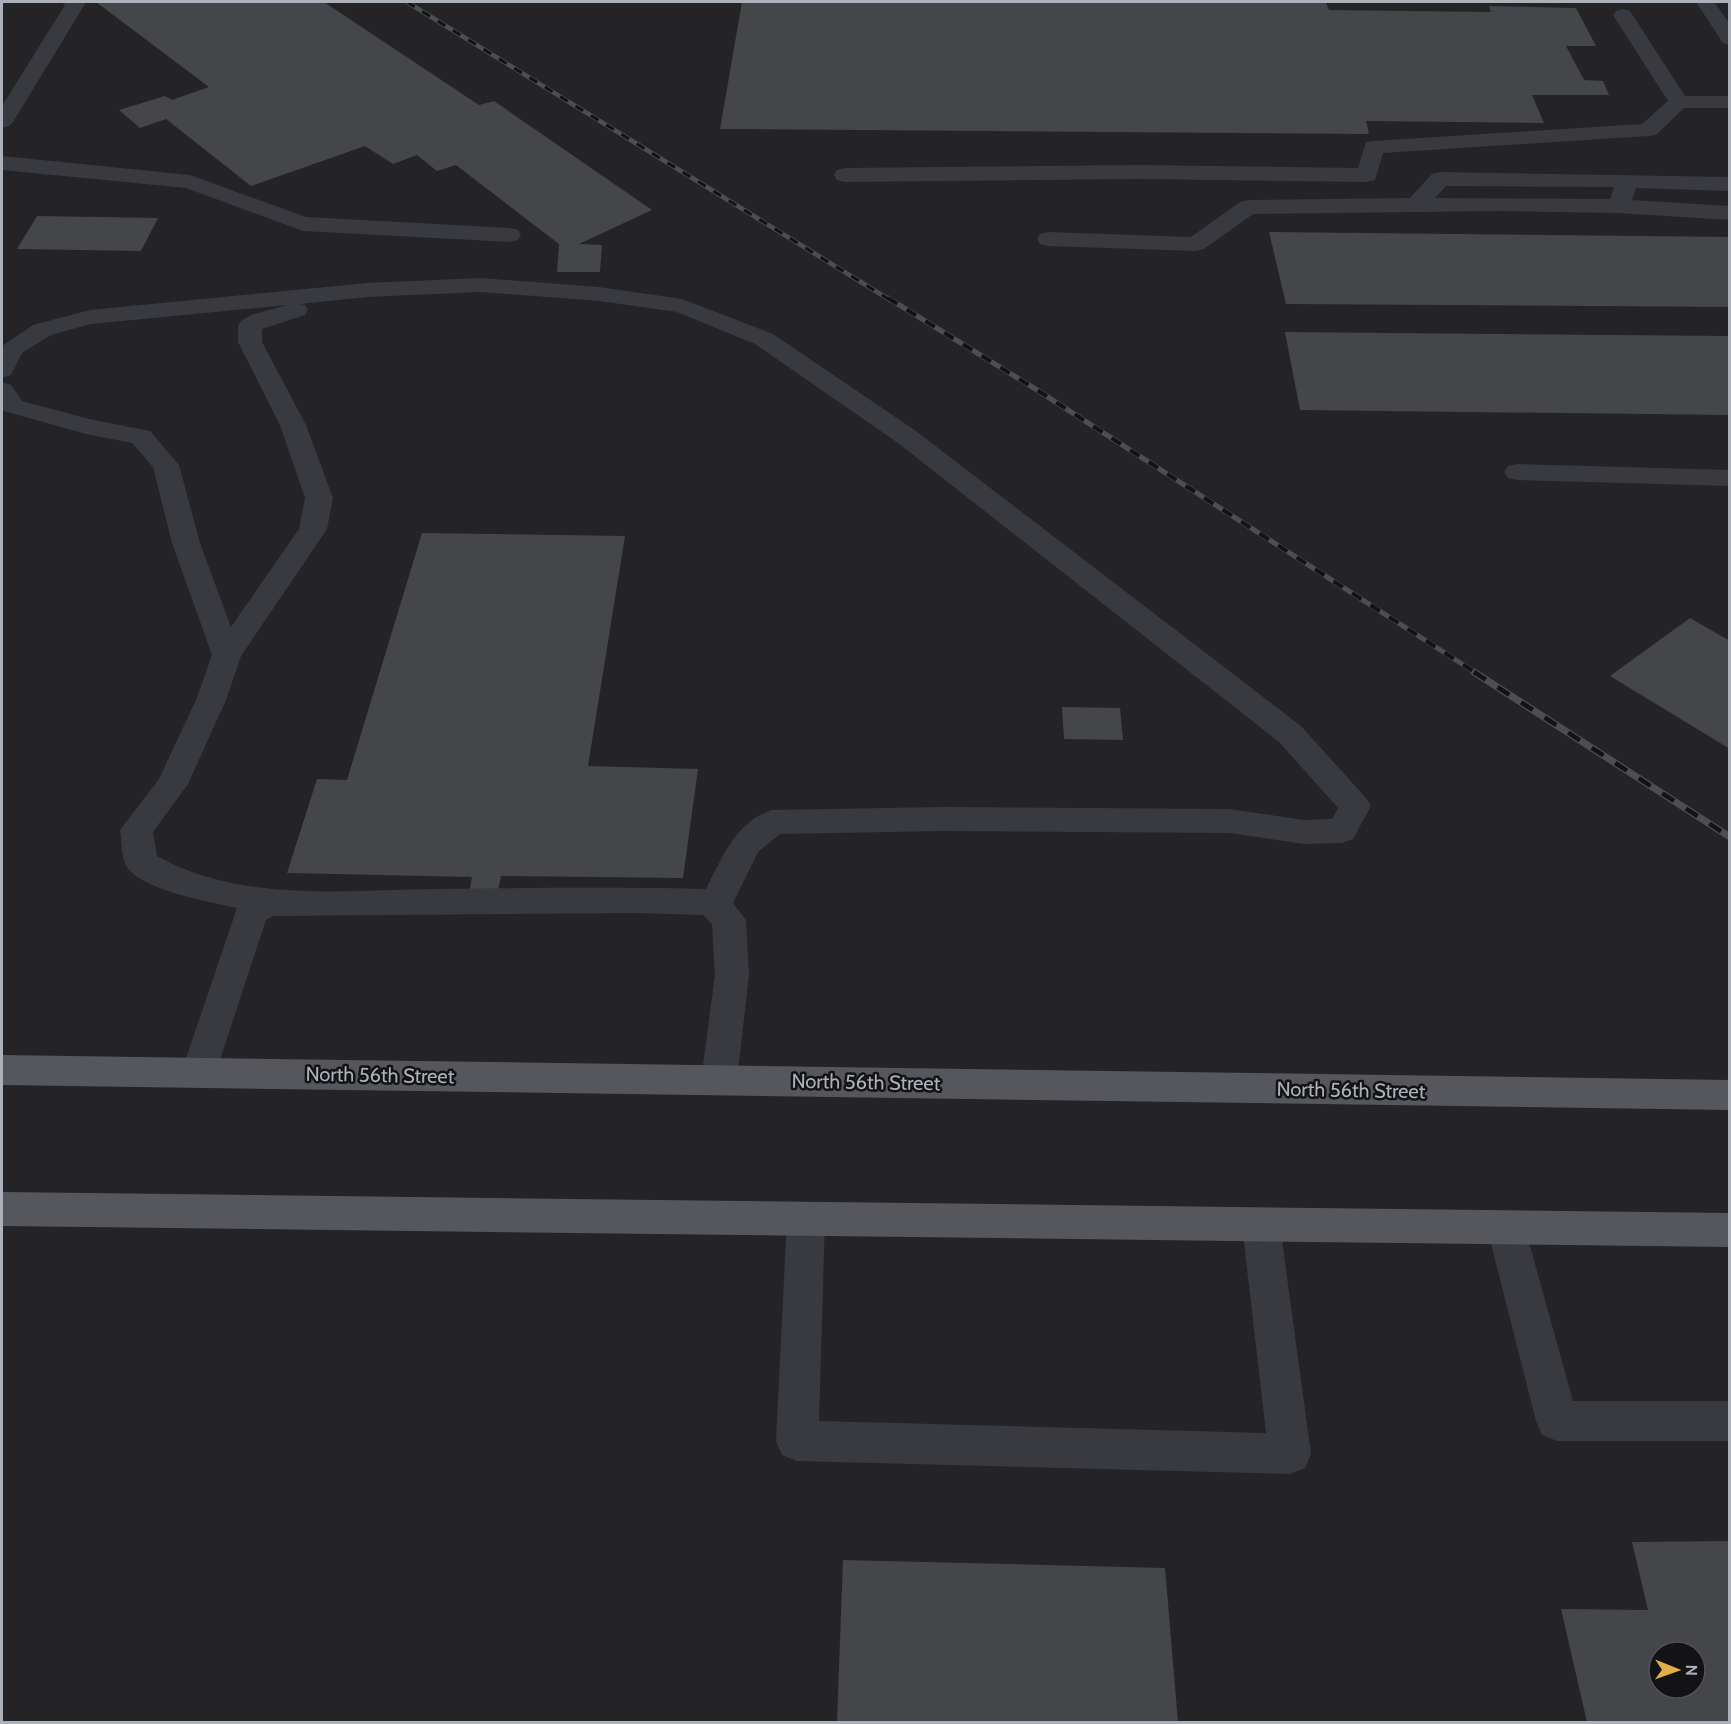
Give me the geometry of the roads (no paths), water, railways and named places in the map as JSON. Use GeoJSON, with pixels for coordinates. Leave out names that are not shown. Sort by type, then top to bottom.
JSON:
{"type":"FeatureCollection","features":[{"type":"Feature","properties":{"kind":"main road","name":"North 56th Street"},"geometry":{"type":"LineString","coordinates":[[2,1070],[1730,1095]]}},
{"type":"Feature","properties":{"kind":"main road"},"geometry":{"type":"LineString","coordinates":[[2,1209],[1730,1230]]}},
{"type":"Feature","properties":{"kind":"street"},"geometry":{"type":"LineString","coordinates":[[2,122],[75,4],[72,2]]}},
{"type":"Feature","properties":{"kind":"street"},"geometry":{"type":"LineString","coordinates":[[1705,2],[1730,39]]}},
{"type":"Feature","properties":{"kind":"street"},"geometry":{"type":"LineString","coordinates":[[1623,15],[1679,102]]}},
{"type":"Feature","properties":{"kind":"street"},"geometry":{"type":"LineString","coordinates":[[845,175],[1149,172],[1367,175],[1374,147],[1648,130],[1679,102],[1730,102]]}},
{"type":"Feature","properties":{"kind":"street"},"geometry":{"type":"LineString","coordinates":[[2,163],[190,182],[303,224],[510,235]]}},
{"type":"Feature","properties":{"kind":"street"},"geometry":{"type":"LineString","coordinates":[[1418,203],[1440,179],[1545,179],[1730,184]]}},
{"type":"Feature","properties":{"kind":"street"},"geometry":{"type":"LineString","coordinates":[[1502,204],[1545,179]]}},
{"type":"Feature","properties":{"kind":"street"},"geometry":{"type":"LineString","coordinates":[[1618,206],[1627,181]]}},
{"type":"Feature","properties":{"kind":"street"},"geometry":{"type":"LineString","coordinates":[[1048,239],[1196,244],[1248,207],[1418,203],[1502,204],[1618,206],[1730,213]]}},
{"type":"Feature","properties":{"kind":"street"},"geometry":{"type":"LineString","coordinates":[[2,370],[12,349],[42,330],[90,317],[367,290],[480,285],[599,294],[682,306],[764,339],[907,437],[1290,734],[1355,806],[1342,831],[1305,832],[1229,821],[943,819],[772,822],[746,844],[715,905]]}},
{"type":"Feature","properties":{"kind":"street"},"geometry":{"type":"LineString","coordinates":[[367,290],[260,320],[250,326],[250,342],[293,425],[319,498],[313,529],[227,655],[212,700],[172,784],[136,830],[142,863],[172,880],[267,903],[638,900],[712,902],[729,920],[732,975],[719,1080]]}},
{"type":"Feature","properties":{"kind":"street"},"geometry":{"type":"LineString","coordinates":[[2,390],[13,406],[86,426],[141,437],[166,465],[186,543],[227,655]]}},
{"type":"Feature","properties":{"kind":"street"},"geometry":{"type":"LineString","coordinates":[[1518,472],[1730,478]]}},
{"type":"Feature","properties":{"kind":"street"},"geometry":{"type":"LineString","coordinates":[[199,1073],[252,912],[267,903]]}},
{"type":"Feature","properties":{"kind":"street"},"geometry":{"type":"LineString","coordinates":[[806,1219],[797,1441],[1290,1454],[1261,1225]]}},
{"type":"Feature","properties":{"kind":"street"},"geometry":{"type":"LineString","coordinates":[[1506,1228],[1557,1421],[1730,1421]]}},
{"type":"Feature","properties":{"kind":"railway"},"geometry":{"type":"LineString","coordinates":[[407,2],[890,300]]}},
{"type":"Feature","properties":{"kind":"railway"},"geometry":{"type":"LineString","coordinates":[[888,298],[1037,390],[1476,673]]}},
{"type":"Feature","properties":{"kind":"railway"},"geometry":{"type":"LineString","coordinates":[[1474,672],[1730,837]]}}]}
